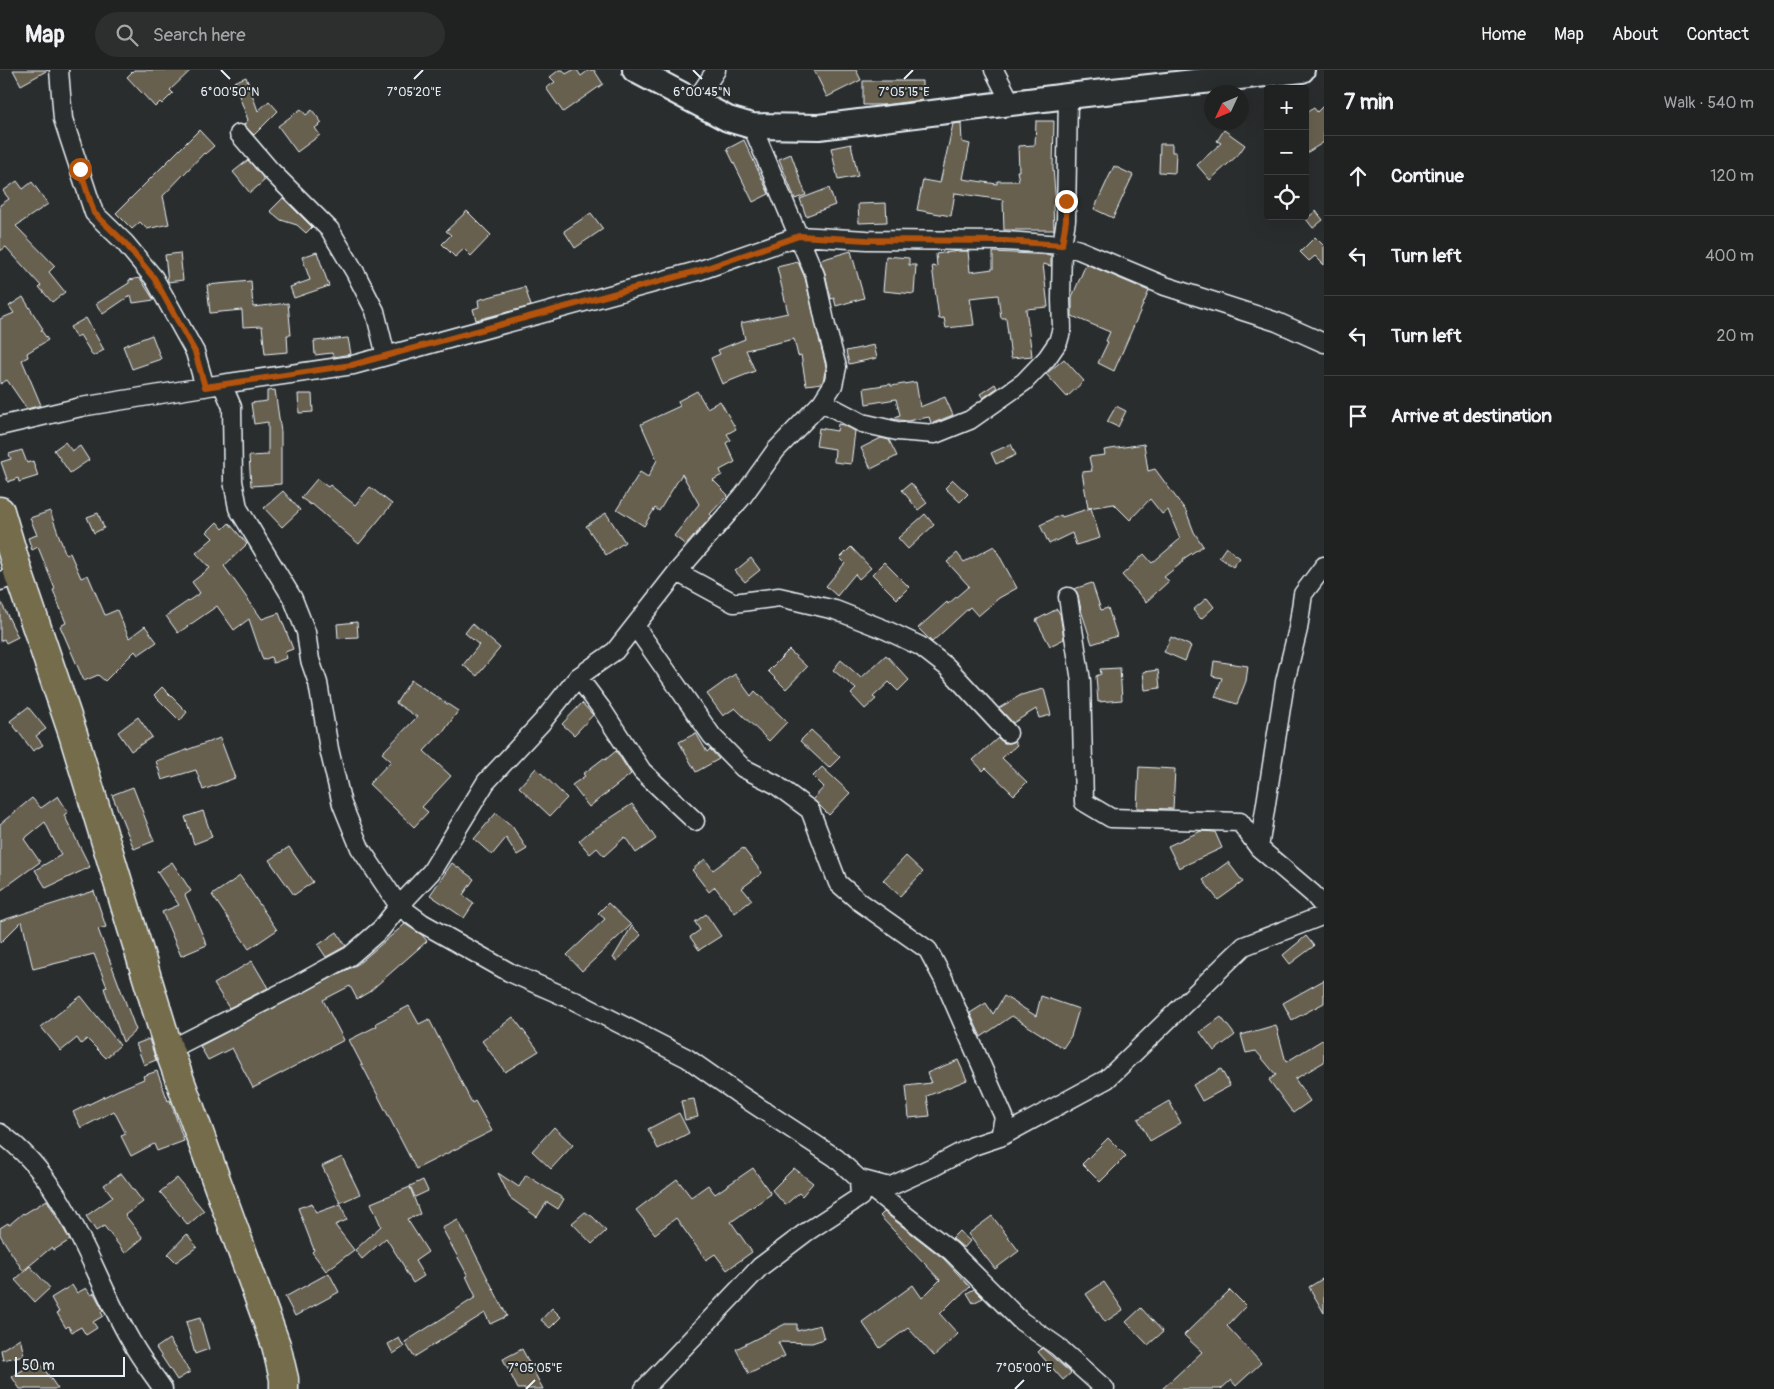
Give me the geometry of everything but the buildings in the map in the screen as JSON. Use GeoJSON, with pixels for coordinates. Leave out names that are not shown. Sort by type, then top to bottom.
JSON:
{"type":"FeatureCollection","features":[{"type":"Feature","properties":{"kind":"main road"},"geometry":{"type":"LineString","coordinates":[[0,511],[10,578],[73,734],[169,1050],[276,1345],[284,1379],[284,1389]]}},
{"type":"Feature","properties":{"kind":"street"},"geometry":{"type":"LineString","coordinates":[[58,70],[63,119],[94,213],[125,243],[154,278],[213,385],[232,407],[233,482],[238,508],[293,599],[306,632],[310,660],[318,683],[329,749],[342,804],[360,848],[399,906],[422,923],[509,972],[575,1002],[687,1058],[836,1158],[859,1179],[950,1251],[1021,1321],[1057,1346],[1105,1389]]}},
{"type":"Feature","properties":{"kind":"street"},"geometry":{"type":"LineString","coordinates":[[635,70],[728,119],[752,126],[819,127],[1212,76],[1302,70]]}},
{"type":"Feature","properties":{"kind":"street"},"geometry":{"type":"LineString","coordinates":[[695,102],[716,70]]}},
{"type":"Feature","properties":{"kind":"street"},"geometry":{"type":"LineString","coordinates":[[994,70],[1011,103]]}},
{"type":"Feature","properties":{"kind":"street"},"geometry":{"type":"LineString","coordinates":[[822,402],[862,423],[897,431],[935,434],[970,420],[1024,382],[1047,358],[1058,342],[1062,328],[1060,300],[1062,245],[1066,220],[1068,96]]}},
{"type":"Feature","properties":{"kind":"street"},"geometry":{"type":"LineString","coordinates":[[169,1050],[300,984],[350,956],[381,928],[431,872],[486,782],[542,722],[578,677],[614,651],[677,572],[743,496],[776,450],[822,402],[834,385],[837,367],[815,275],[752,126]]}},
{"type":"Feature","properties":{"kind":"street"},"geometry":{"type":"LineString","coordinates":[[239,134],[270,170],[330,230],[355,272],[375,312],[386,356]]}},
{"type":"Feature","properties":{"kind":"street"},"geometry":{"type":"LineString","coordinates":[[0,426],[81,407],[213,385],[352,365],[701,270],[799,236],[867,240],[1005,241],[1062,245],[1079,250],[1174,289],[1277,322],[1324,343]]}},
{"type":"Feature","properties":{"kind":"street"},"geometry":{"type":"LineString","coordinates":[[1259,848],[1285,682],[1298,629],[1303,594],[1324,566]]}},
{"type":"Feature","properties":{"kind":"street"},"geometry":{"type":"LineString","coordinates":[[677,572],[734,603],[779,596],[835,610],[920,646],[947,667],[1008,733]]}},
{"type":"Feature","properties":{"kind":"street"},"geometry":{"type":"LineString","coordinates":[[1068,597],[1081,681],[1084,802],[1111,818],[1240,822],[1259,848],[1312,894],[1324,907]]}},
{"type":"Feature","properties":{"kind":"street"},"geometry":{"type":"LineString","coordinates":[[634,626],[712,736],[743,768],[776,784],[810,810],[838,883],[860,902],[928,950],[944,980],[1004,1117],[1000,1137]]}},
{"type":"Feature","properties":{"kind":"street"},"geometry":{"type":"LineString","coordinates":[[578,677],[601,708],[642,771],[695,821]]}},
{"type":"Feature","properties":{"kind":"street"},"geometry":{"type":"LineString","coordinates":[[859,1179],[890,1187],[973,1146],[1000,1137],[1107,1079],[1244,946],[1324,915]]}},
{"type":"Feature","properties":{"kind":"street"},"geometry":{"type":"LineString","coordinates":[[0,1132],[16,1144],[40,1168],[66,1210],[131,1341],[163,1389]]}},
{"type":"Feature","properties":{"kind":"street"},"geometry":{"type":"LineString","coordinates":[[644,1389],[760,1267],[805,1233],[860,1197],[859,1179]]}},
{"type":"Feature","properties":{"kind":"route"},"geometry":{"type":"LineString","coordinates":[[80,169],[94,213],[125,243],[154,278],[195,352],[205,387],[352,365],[701,270],[799,236],[867,240],[946,239],[1005,241],[1062,245],[1066,220],[1066,201]]}}]}
